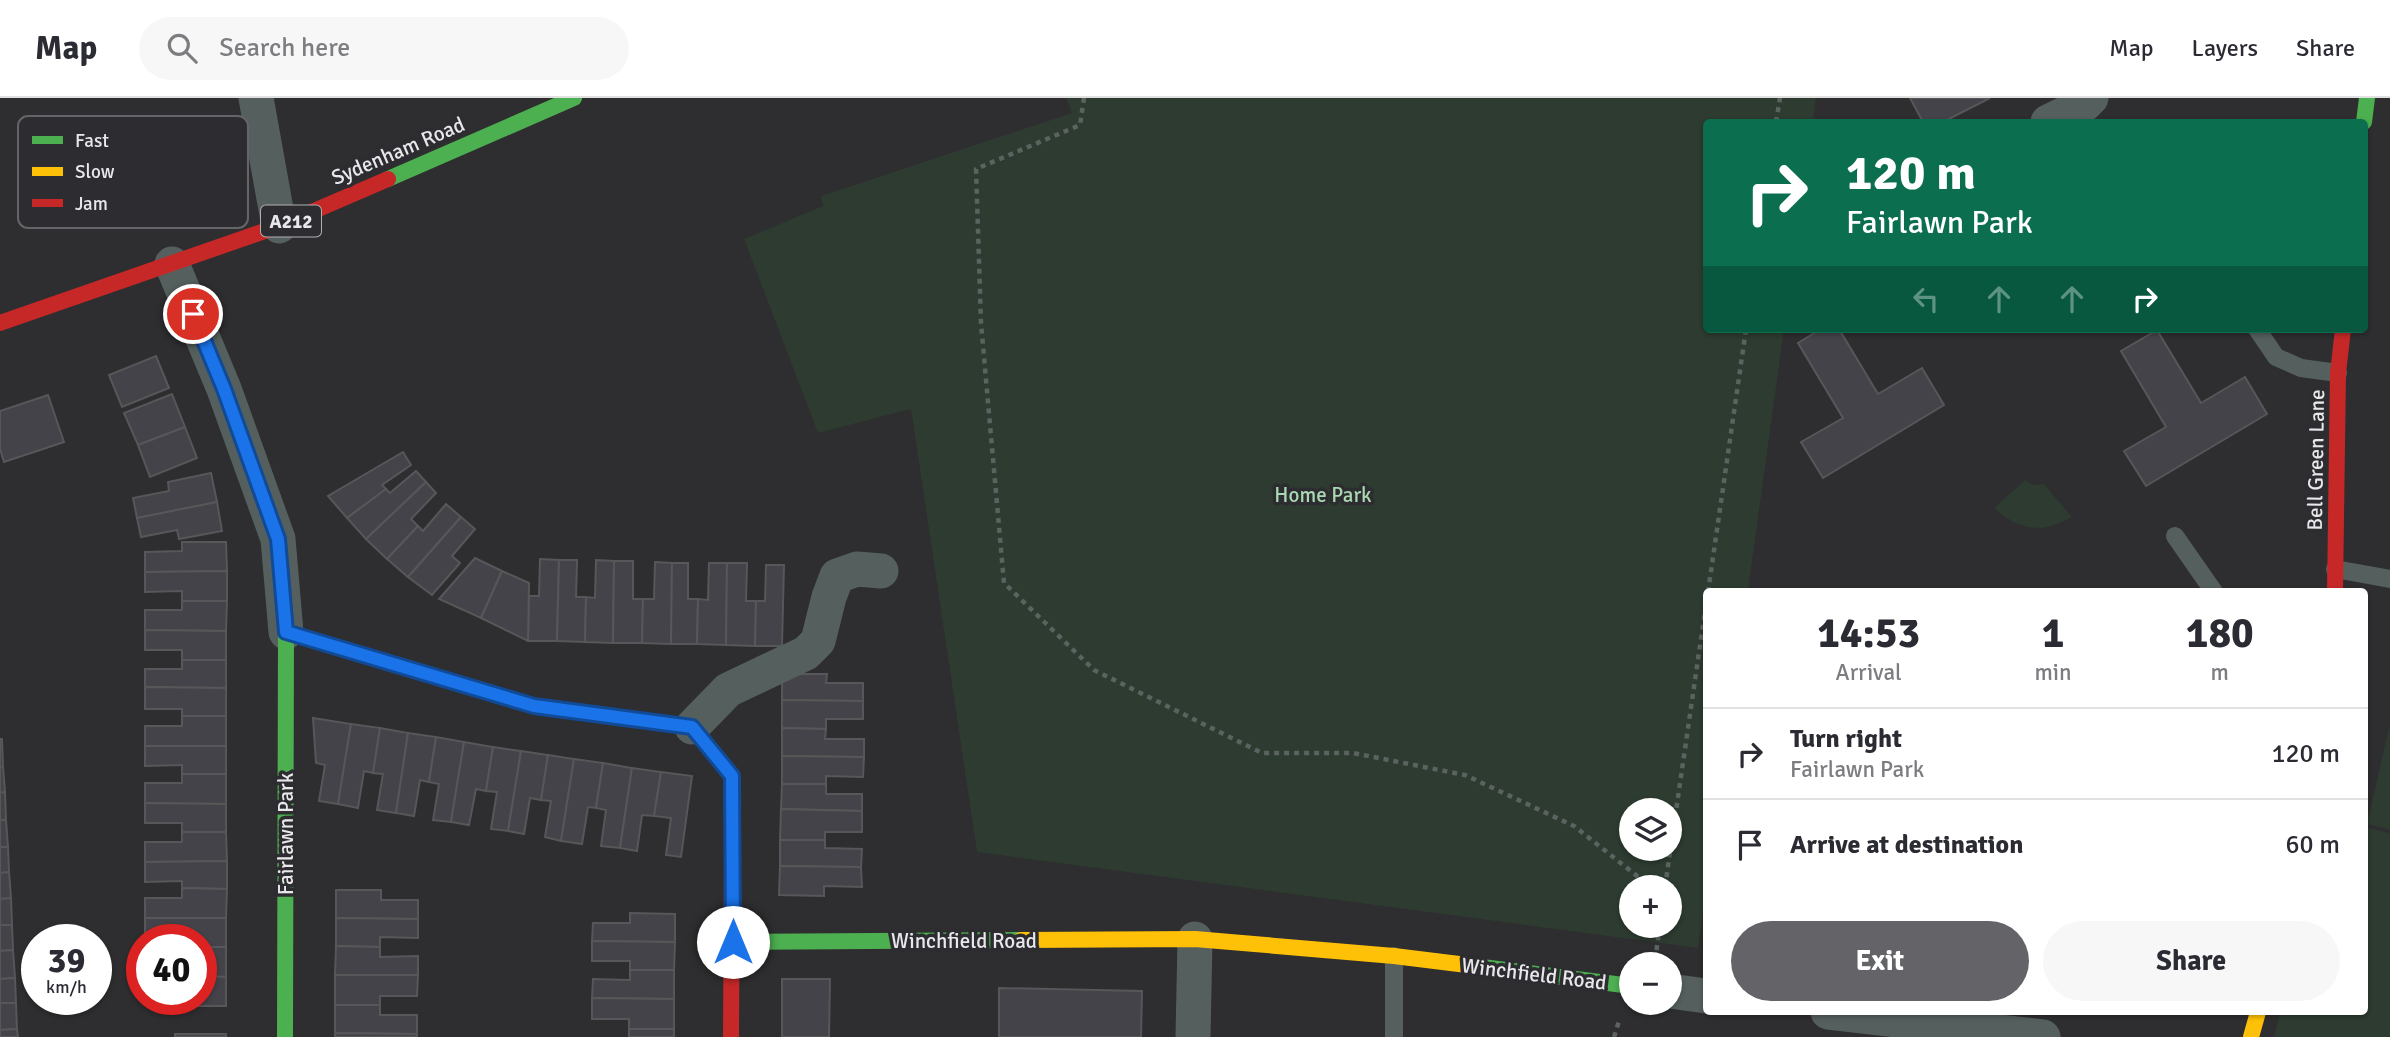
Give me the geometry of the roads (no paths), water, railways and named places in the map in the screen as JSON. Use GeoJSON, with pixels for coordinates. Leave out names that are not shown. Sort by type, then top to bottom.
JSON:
{"type":"FeatureCollection","features":[{"type":"Feature","properties":{"kind":"street"},"geometry":{"type":"LineString","coordinates":[[256,98],[279,226]]}},
{"type":"Feature","properties":{"kind":"street","name":"Sydenham Road"},"geometry":{"type":"LineString","coordinates":[[0,323],[279,226],[574,98]]}},
{"type":"Feature","properties":{"kind":"street"},"geometry":{"type":"LineString","coordinates":[[2054,119],[2085,104],[2091,98]]}},
{"type":"Feature","properties":{"kind":"street"},"geometry":{"type":"LineString","coordinates":[[2364,119],[2367,98]]}},
{"type":"Feature","properties":{"kind":"street","name":"Fairlawn Park"},"geometry":{"type":"LineString","coordinates":[[172,264],[224,389],[278,539],[286,632],[285,1037]]}},
{"type":"Feature","properties":{"kind":"street","name":"Bell Green Lane"},"geometry":{"type":"LineString","coordinates":[[2335,588],[2339,373],[2343,333]]}},
{"type":"Feature","properties":{"kind":"street"},"geometry":{"type":"LineString","coordinates":[[692,727],[728,690],[806,653],[818,641],[829,597],[838,576],[857,569],[881,571]]}},
{"type":"Feature","properties":{"kind":"street"},"geometry":{"type":"LineString","coordinates":[[286,632],[534,706],[692,727],[732,776],[731,1037]]}},
{"type":"Feature","properties":{"kind":"street"},"geometry":{"type":"LineString","coordinates":[[1193,1037],[1195,939]]}},
{"type":"Feature","properties":{"kind":"street","name":"Winchfield Road"},"geometry":{"type":"LineString","coordinates":[[733,942],[1195,939],[1394,956],[1619,984]]}},
{"type":"Feature","properties":{"kind":"street"},"geometry":{"type":"LineString","coordinates":[[1682,993],[1703,996]]}},
{"type":"Feature","properties":{"kind":"street"},"geometry":{"type":"LineString","coordinates":[[1879,1015],[1981,1021],[2043,1037]]}},
{"type":"Feature","properties":{"kind":"street"},"geometry":{"type":"LineString","coordinates":[[2251,1037],[2257,1015]]}},
{"type":"Feature","properties":{"kind":"lane"},"geometry":{"type":"LineString","coordinates":[[2260,333],[2276,357],[2301,368],[2339,373]]}},
{"type":"Feature","properties":{"kind":"lane"},"geometry":{"type":"LineString","coordinates":[[2175,536],[2211,588]]}},
{"type":"Feature","properties":{"kind":"lane"},"geometry":{"type":"LineString","coordinates":[[2335,569],[2390,579]]}},
{"type":"Feature","properties":{"kind":"lane"},"geometry":{"type":"LineString","coordinates":[[1394,956],[1394,1037]]}},
{"type":"Feature","properties":{"kind":"park label","name":"Home Park"},"geometry":{"type":"Point","coordinates":[1323,495]}}]}
